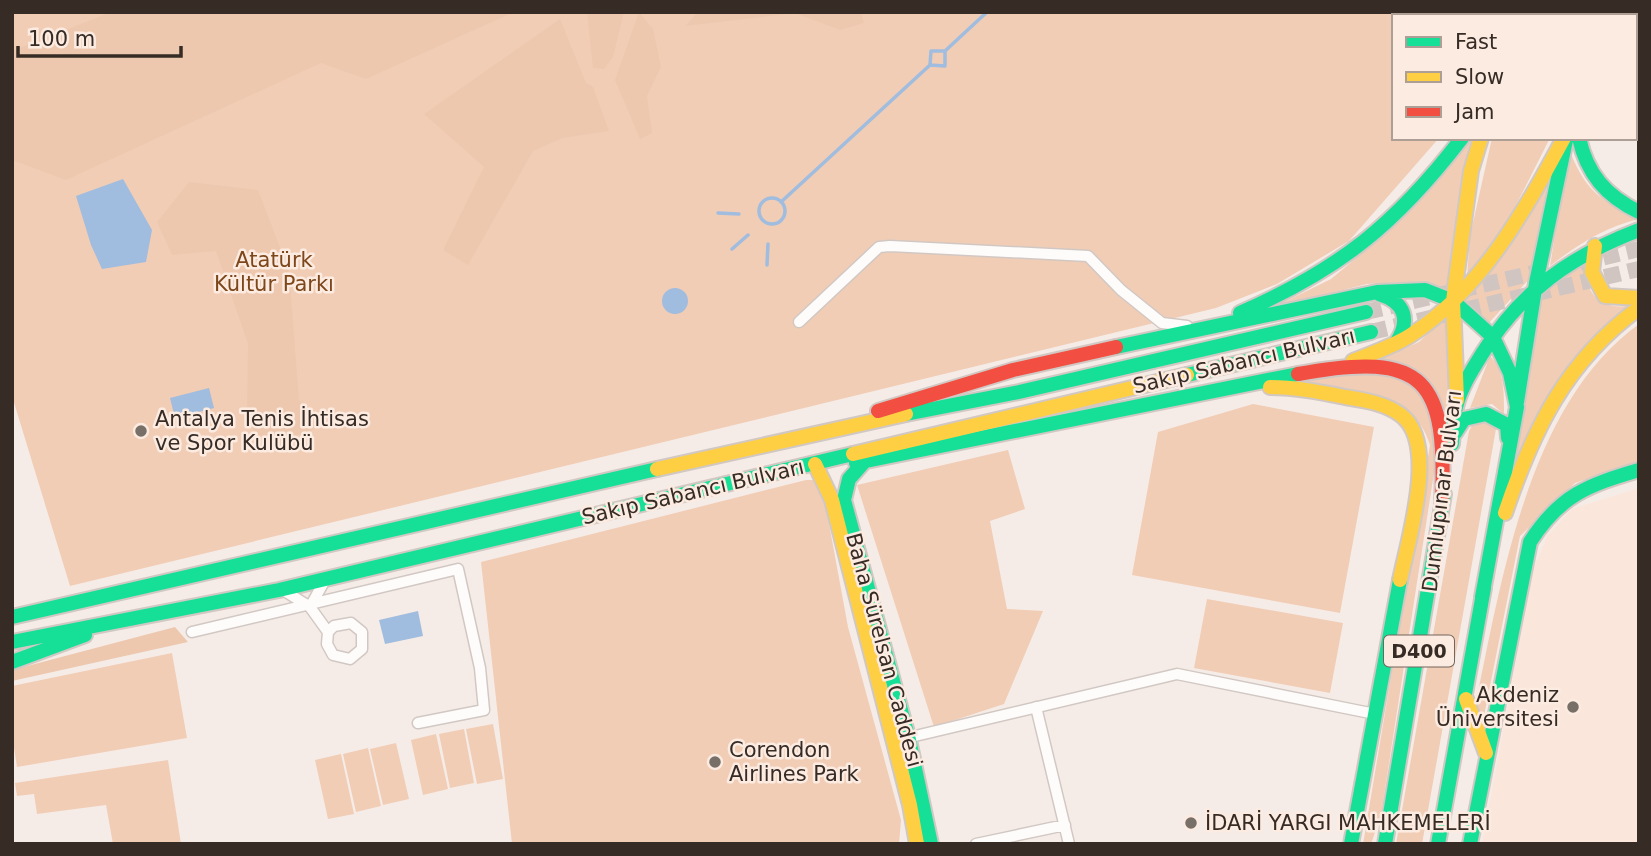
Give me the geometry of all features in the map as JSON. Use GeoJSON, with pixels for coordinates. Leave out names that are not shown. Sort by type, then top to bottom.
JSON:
{"type":"FeatureCollection","features":[{"type":"Feature","properties":{"kind":"main road"},"geometry":{"type":"LineString","coordinates":[[1205,328],[1322,273],[1361,246],[1407,205],[1460,140]]}},
{"type":"Feature","properties":{"kind":"main road","name":"Dumlupınar Bulvarı"},"geometry":{"type":"LineString","coordinates":[[1385,844],[1453,440],[1457,402],[1453,301],[1471,171],[1480,140]]}},
{"type":"Feature","properties":{"kind":"main road"},"geometry":{"type":"LineString","coordinates":[[917,844],[894,741],[832,500],[815,464],[864,462],[1337,366],[1396,343],[1427,323],[1453,301],[1529,203],[1564,140]]}},
{"type":"Feature","properties":{"kind":"main road"},"geometry":{"type":"LineString","coordinates":[[1440,839],[1517,407],[1536,283],[1565,140]]}},
{"type":"Feature","properties":{"kind":"main road"},"geometry":{"type":"LineString","coordinates":[[1579,140],[1582,158],[1603,190],[1622,205],[1639,212]]}},
{"type":"Feature","properties":{"kind":"main road"},"geometry":{"type":"LineString","coordinates":[[1457,402],[1493,337],[1513,308],[1536,283],[1595,246],[1639,230]]}},
{"type":"Feature","properties":{"kind":"main road"},"geometry":{"type":"LineString","coordinates":[[1595,246],[1590,267],[1596,285],[1605,296],[1639,298]]}},
{"type":"Feature","properties":{"kind":"main road"},"geometry":{"type":"LineString","coordinates":[[816,432],[1013,370],[1372,293],[1425,290],[1453,301],[1493,337],[1510,373],[1517,407]]}},
{"type":"Feature","properties":{"kind":"main road"},"geometry":{"type":"LineString","coordinates":[[1372,293],[1398,301],[1405,310],[1407,318],[1403,334],[1396,343]]}},
{"type":"Feature","properties":{"kind":"main road"},"geometry":{"type":"LineString","coordinates":[[1482,597],[1503,516],[1544,415],[1589,355],[1622,318],[1639,307]]}},
{"type":"Feature","properties":{"kind":"main road"},"geometry":{"type":"LineString","coordinates":[[816,432],[1019,392],[1366,312]]}},
{"type":"Feature","properties":{"kind":"main road","name":"Sakıp Sabancı Bulvarı"},"geometry":{"type":"LineString","coordinates":[[12,642],[325,579],[1371,332]]}},
{"type":"Feature","properties":{"kind":"main road"},"geometry":{"type":"LineString","coordinates":[[1337,366],[1389,366],[1414,377],[1427,387],[1439,406],[1443,423],[1442,504]]}},
{"type":"Feature","properties":{"kind":"main road"},"geometry":{"type":"LineString","coordinates":[[1222,389],[1288,387],[1375,401],[1400,412],[1417,432],[1422,457],[1419,480],[1351,844]]}},
{"type":"Feature","properties":{"kind":"main road"},"geometry":{"type":"LineString","coordinates":[[1453,440],[1457,425],[1466,416],[1480,413],[1499,417],[1507,425],[1508,451]]}},
{"type":"Feature","properties":{"kind":"main road","name":"Sakıp Sabancı Bulvarı"},"geometry":{"type":"LineString","coordinates":[[12,617],[816,432]]}},
{"type":"Feature","properties":{"kind":"main road","name":"Baha Sürelsan Caddesi"},"geometry":{"type":"LineString","coordinates":[[864,462],[844,486],[844,500],[909,740],[931,844]]}},
{"type":"Feature","properties":{"kind":"main road"},"geometry":{"type":"LineString","coordinates":[[1470,844],[1530,542],[1545,516],[1567,496],[1639,470]]}},
{"type":"Feature","properties":{"kind":"main road"},"geometry":{"type":"LineString","coordinates":[[12,611],[109,593]]}},
{"type":"Feature","properties":{"kind":"main road"},"geometry":{"type":"LineString","coordinates":[[12,652],[150,614]]}},
{"type":"Feature","properties":{"kind":"main road"},"geometry":{"type":"LineString","coordinates":[[12,662],[100,629]]}},
{"type":"Feature","properties":{"kind":"main road"},"geometry":{"type":"LineString","coordinates":[[1465,697],[1486,756]]}},
{"type":"Feature","properties":{"kind":"main road"},"geometry":{"type":"LineString","coordinates":[[1376,844],[1394,797]]}},
{"type":"Feature","properties":{"kind":"street"},"geometry":{"type":"LineString","coordinates":[[799,322],[879,247],[890,246],[1088,256],[1121,290],[1162,323],[1205,328]]}},
{"type":"Feature","properties":{"kind":"street"},"geometry":{"type":"LineString","coordinates":[[192,632],[310,607],[458,569],[480,668],[484,710],[418,723]]}},
{"type":"Feature","properties":{"kind":"street"},"geometry":{"type":"LineString","coordinates":[[310,607],[325,579]]}},
{"type":"Feature","properties":{"kind":"street"},"geometry":{"type":"LineString","coordinates":[[281,589],[310,607],[328,632]]}},
{"type":"Feature","properties":{"kind":"street"},"geometry":{"type":"LineString","coordinates":[[894,741],[909,740],[1177,674],[1375,714]]}},
{"type":"Feature","properties":{"kind":"street"},"geometry":{"type":"LineString","coordinates":[[1036,707],[1069,844]]}},
{"type":"Feature","properties":{"kind":"street"},"geometry":{"type":"LineString","coordinates":[[976,844],[1065,825]]}},
{"type":"Feature","properties":{"kind":"shaded area","name":"Akdeniz Üniversitesi"},"geometry":{"type":"Polygon","coordinates":[[[1639,488],[1639,844],[1482,844],[1533,570],[1548,535],[1572,509],[1639,488]]]}},
{"type":"Feature","properties":{"kind":"green space","name":"Atatürk Kültür Parkı"},"geometry":{"type":"Polygon","coordinates":[[[12,12],[1507,12],[1392,14],[1392,140],[1437,140],[1349,241],[1277,284],[1216,308],[70,586],[12,396],[12,12]]]}},
{"type":"Feature","properties":{"kind":"green space"},"geometry":{"type":"Polygon","coordinates":[[[111,12],[514,12],[366,79],[321,63],[66,180],[12,160],[12,51],[111,12]]]}},
{"type":"Feature","properties":{"kind":"green space"},"geometry":{"type":"Polygon","coordinates":[[[587,12],[624,12],[613,57],[604,69],[593,68],[587,12]]]}},
{"type":"Feature","properties":{"kind":"green space"},"geometry":{"type":"Polygon","coordinates":[[[639,12],[653,29],[661,67],[647,96],[652,133],[640,139],[615,80],[639,12]]]}},
{"type":"Feature","properties":{"kind":"green space"},"geometry":{"type":"Polygon","coordinates":[[[698,12],[861,12],[864,23],[840,30],[795,13],[685,26],[698,12]]]}},
{"type":"Feature","properties":{"kind":"green space"},"geometry":{"type":"Polygon","coordinates":[[[560,19],[586,83],[593,87],[609,131],[563,138],[533,151],[468,265],[443,250],[484,167],[424,114],[560,19]]]}},
{"type":"Feature","properties":{"kind":"green space"},"geometry":{"type":"Polygon","coordinates":[[[1466,140],[1474,140],[1461,190],[1449,290],[1409,282],[1367,284],[1272,308],[1331,279],[1391,229],[1466,140]]]}},
{"type":"Feature","properties":{"kind":"green space"},"geometry":{"type":"Polygon","coordinates":[[[1492,140],[1549,140],[1507,223],[1467,277],[1470,236],[1492,140]]]}},
{"type":"Feature","properties":{"kind":"green space"},"geometry":{"type":"Polygon","coordinates":[[[1569,149],[1587,184],[1595,192],[1614,206],[1639,216],[1639,219],[1592,238],[1550,266],[1569,149]]]}},
{"type":"Feature","properties":{"kind":"green space"},"geometry":{"type":"Polygon","coordinates":[[[1548,181],[1531,277],[1488,324],[1462,302],[1529,217],[1548,181]]]}},
{"type":"Feature","properties":{"kind":"green space"},"geometry":{"type":"Polygon","coordinates":[[[189,182],[258,190],[289,271],[299,400],[318,428],[261,447],[247,416],[248,344],[216,251],[172,255],[157,222],[189,182]]]}},
{"type":"Feature","properties":{"kind":"green space"},"geometry":{"type":"Polygon","coordinates":[[[1584,259],[1586,280],[1594,295],[1608,305],[1628,306],[1578,363],[1514,474],[1541,297],[1556,280],[1584,259]]]}},
{"type":"Feature","properties":{"kind":"green space"},"geometry":{"type":"Polygon","coordinates":[[[1452,309],[1450,435],[1409,368],[1381,359],[1419,342],[1452,309]]]}},
{"type":"Feature","properties":{"kind":"green space"},"geometry":{"type":"Polygon","coordinates":[[[1639,324],[1639,461],[1575,483],[1520,536],[1483,721],[1476,702],[1497,602],[1526,496],[1546,446],[1571,399],[1601,358],[1639,324]]]}},
{"type":"Feature","properties":{"kind":"green space"},"geometry":{"type":"Polygon","coordinates":[[[1490,356],[1501,376],[1504,414],[1492,404],[1470,408],[1490,356]]]}},
{"type":"Feature","properties":{"kind":"green space"},"geometry":{"type":"Polygon","coordinates":[[[1358,370],[1392,376],[1417,390],[1433,413],[1438,447],[1381,815],[1371,844],[1363,844],[1430,445],[1421,426],[1409,412],[1393,402],[1355,390],[1295,383],[1358,370]]]}},
{"type":"Feature","properties":{"kind":"green space"},"geometry":{"type":"Polygon","coordinates":[[[1253,404],[1374,427],[1340,613],[1132,575],[1158,432],[1253,404]]]}},
{"type":"Feature","properties":{"kind":"green space"},"geometry":{"type":"Polygon","coordinates":[[[1473,424],[1491,424],[1496,429],[1422,844],[1396,844],[1469,431],[1473,424]]]}},
{"type":"Feature","properties":{"kind":"green space"},"geometry":{"type":"Polygon","coordinates":[[[1008,450],[1025,509],[990,521],[1007,609],[1043,611],[1004,704],[934,727],[857,485],[1008,450]]]}},
{"type":"Feature","properties":{"kind":"green space"},"geometry":{"type":"Polygon","coordinates":[[[806,480],[821,480],[848,627],[901,820],[899,844],[512,844],[481,562],[806,480]]]}},
{"type":"Feature","properties":{"kind":"green space"},"geometry":{"type":"Polygon","coordinates":[[[1207,599],[1343,623],[1330,693],[1194,668],[1207,599]]]}},
{"type":"Feature","properties":{"kind":"green space"},"geometry":{"type":"Polygon","coordinates":[[[175,627],[188,642],[12,681],[12,670],[175,627]]]}},
{"type":"Feature","properties":{"kind":"green space"},"geometry":{"type":"Polygon","coordinates":[[[172,653],[187,738],[17,767],[12,735],[12,686],[172,653]]]}},
{"type":"Feature","properties":{"kind":"green space"},"geometry":{"type":"Polygon","coordinates":[[[493,724],[503,779],[477,784],[466,729],[493,724]]]}},
{"type":"Feature","properties":{"kind":"green space"},"geometry":{"type":"Polygon","coordinates":[[[464,729],[474,783],[450,788],[439,734],[464,729]]]}},
{"type":"Feature","properties":{"kind":"green space"},"geometry":{"type":"Polygon","coordinates":[[[436,734],[448,789],[423,795],[411,740],[436,734]]]}},
{"type":"Feature","properties":{"kind":"green space"},"geometry":{"type":"Polygon","coordinates":[[[396,743],[409,799],[383,805],[370,749],[396,743]]]}},
{"type":"Feature","properties":{"kind":"green space"},"geometry":{"type":"Polygon","coordinates":[[[368,748],[381,806],[356,812],[343,754],[368,748]]]}},
{"type":"Feature","properties":{"kind":"green space"},"geometry":{"type":"Polygon","coordinates":[[[341,754],[354,814],[328,819],[315,760],[341,754]]]}},
{"type":"Feature","properties":{"kind":"green space"},"geometry":{"type":"Polygon","coordinates":[[[168,760],[181,844],[113,844],[106,805],[37,814],[34,794],[17,796],[15,783],[168,760]]]}},
{"type":"Feature","properties":{"kind":"water"},"geometry":{"type":"Polygon","coordinates":[[[123,179],[152,230],[146,262],[102,269],[91,245],[76,196],[123,179]]]}},
{"type":"Feature","properties":{"kind":"water"},"geometry":{"type":"Polygon","coordinates":[[[675,288],[684,292],[688,301],[684,310],[675,314],[666,310],[662,301],[666,292],[675,288]]]}},
{"type":"Feature","properties":{"kind":"water"},"geometry":{"type":"Polygon","coordinates":[[[209,388],[214,408],[175,418],[170,398],[209,388]]]}},
{"type":"Feature","properties":{"kind":"water"},"geometry":{"type":"Polygon","coordinates":[[[418,611],[423,636],[385,644],[379,620],[418,611]]]}},
{"type":"Feature","properties":{"kind":"waterway"},"geometry":{"type":"LineString","coordinates":[[781,202],[930,65],[945,66],[945,51],[987,12]]}},
{"type":"Feature","properties":{"kind":"waterway"},"geometry":{"type":"LineString","coordinates":[[930,65],[931,51],[945,51]]}},
{"type":"Feature","properties":{"kind":"waterway"},"geometry":{"type":"LineString","coordinates":[[772,198],[781,202],[785,211],[781,220],[772,224],[763,220],[759,211],[763,202],[772,198]]}},
{"type":"Feature","properties":{"kind":"waterway"},"geometry":{"type":"LineString","coordinates":[[718,213],[739,214]]}},
{"type":"Feature","properties":{"kind":"waterway"},"geometry":{"type":"LineString","coordinates":[[732,249],[748,235]]}},
{"type":"Feature","properties":{"kind":"waterway"},"geometry":{"type":"LineString","coordinates":[[767,265],[768,244]]}},
{"type":"Feature","properties":{"kind":"tunnel"},"geometry":{"type":"LineString","coordinates":[[1580,263],[1639,249]]}},
{"type":"Feature","properties":{"kind":"tunnel"},"geometry":{"type":"LineString","coordinates":[[1366,312],[1551,269]]}},
{"type":"Feature","properties":{"kind":"tunnel"},"geometry":{"type":"LineString","coordinates":[[1371,332],[1639,269]]}},
{"type":"Feature","properties":{"kind":"traffic: fast"},"geometry":{"type":"LineString","coordinates":[[1240,313],[1307,279],[1363,242],[1413,196],[1460,140]]}},
{"type":"Feature","properties":{"kind":"traffic: fast"},"geometry":{"type":"LineString","coordinates":[[1517,402],[1536,283],[1566,140]]}},
{"type":"Feature","properties":{"kind":"traffic: fast"},"geometry":{"type":"LineString","coordinates":[[1580,140],[1587,162],[1600,182],[1617,199],[1639,212]]}},
{"type":"Feature","properties":{"kind":"traffic: fast"},"geometry":{"type":"LineString","coordinates":[[1452,444],[1455,412],[1464,386],[1482,354],[1513,312],[1531,294],[1570,264],[1591,251],[1639,230]]}},
{"type":"Feature","properties":{"kind":"traffic: fast"},"geometry":{"type":"LineString","coordinates":[[1116,347],[1377,292],[1425,290],[1453,301],[1493,337],[1510,373],[1517,407],[1482,597]]}},
{"type":"Feature","properties":{"kind":"traffic: fast"},"geometry":{"type":"LineString","coordinates":[[1379,294],[1395,302],[1403,313],[1403,327],[1396,343]]}},
{"type":"Feature","properties":{"kind":"traffic: fast"},"geometry":{"type":"LineString","coordinates":[[906,414],[1019,392],[1366,312]]}},
{"type":"Feature","properties":{"kind":"traffic: fast"},"geometry":{"type":"LineString","coordinates":[[1187,375],[1371,332]]}},
{"type":"Feature","properties":{"kind":"traffic: fast"},"geometry":{"type":"LineString","coordinates":[[856,463],[1298,374]]}},
{"type":"Feature","properties":{"kind":"traffic: fast"},"geometry":{"type":"LineString","coordinates":[[1455,433],[1464,419],[1486,414],[1507,425],[1508,438]]}},
{"type":"Feature","properties":{"kind":"traffic: fast"},"geometry":{"type":"LineString","coordinates":[[12,642],[279,590],[853,454]]}},
{"type":"Feature","properties":{"kind":"traffic: fast"},"geometry":{"type":"LineString","coordinates":[[864,462],[849,479],[844,500],[909,740],[931,844]]}},
{"type":"Feature","properties":{"kind":"traffic: fast"},"geometry":{"type":"LineString","coordinates":[[12,617],[657,469]]}},
{"type":"Feature","properties":{"kind":"traffic: fast"},"geometry":{"type":"LineString","coordinates":[[1470,844],[1530,542],[1553,513],[1577,494],[1639,470]]}},
{"type":"Feature","properties":{"kind":"traffic: fast"},"geometry":{"type":"LineString","coordinates":[[1385,844],[1444,494]]}},
{"type":"Feature","properties":{"kind":"traffic: fast"},"geometry":{"type":"LineString","coordinates":[[1351,844],[1400,580]]}},
{"type":"Feature","properties":{"kind":"traffic: fast"},"geometry":{"type":"LineString","coordinates":[[1438,844],[1484,588]]}},
{"type":"Feature","properties":{"kind":"traffic: fast"},"geometry":{"type":"LineString","coordinates":[[12,662],[85,635]]}},
{"type":"Feature","properties":{"kind":"traffic: slow"},"geometry":{"type":"LineString","coordinates":[[1457,400],[1453,301],[1471,171],[1480,140]]}},
{"type":"Feature","properties":{"kind":"traffic: slow"},"geometry":{"type":"LineString","coordinates":[[1353,361],[1411,335],[1459,295],[1517,220],[1563,140]]}},
{"type":"Feature","properties":{"kind":"traffic: slow"},"geometry":{"type":"LineString","coordinates":[[1595,246],[1592,272],[1605,296],[1639,298]]}},
{"type":"Feature","properties":{"kind":"traffic: slow"},"geometry":{"type":"LineString","coordinates":[[1505,513],[1527,453],[1555,399],[1591,351],[1639,308]]}},
{"type":"Feature","properties":{"kind":"traffic: slow"},"geometry":{"type":"LineString","coordinates":[[853,454],[1187,375]]}},
{"type":"Feature","properties":{"kind":"traffic: slow"},"geometry":{"type":"LineString","coordinates":[[1270,387],[1308,390],[1374,403],[1401,415],[1412,428],[1418,447],[1418,493],[1400,580]]}},
{"type":"Feature","properties":{"kind":"traffic: slow"},"geometry":{"type":"LineString","coordinates":[[657,469],[906,414]]}},
{"type":"Feature","properties":{"kind":"traffic: slow"},"geometry":{"type":"LineString","coordinates":[[815,464],[832,500],[910,805],[917,844]]}},
{"type":"Feature","properties":{"kind":"traffic: slow"},"geometry":{"type":"LineString","coordinates":[[1466,699],[1486,753]]}},
{"type":"Feature","properties":{"kind":"traffic: jam"},"geometry":{"type":"LineString","coordinates":[[878,411],[1013,370],[1116,347]]}},
{"type":"Feature","properties":{"kind":"traffic: jam"},"geometry":{"type":"LineString","coordinates":[[1298,374],[1341,368],[1376,367],[1402,372],[1420,384],[1433,402],[1440,428],[1443,462],[1442,504]]}},
{"type":"Feature","properties":{"kind":"place","name":"Antalya Tenis İhtisas ve Spor Kulübü"},"geometry":{"type":"Point","coordinates":[141,431]}},
{"type":"Feature","properties":{"kind":"place","name":"Akdeniz Üniversitesi"},"geometry":{"type":"Point","coordinates":[1573,707]}},
{"type":"Feature","properties":{"kind":"place","name":"Corendon Airlines Park"},"geometry":{"type":"Point","coordinates":[715,762]}},
{"type":"Feature","properties":{"kind":"place","name":"İDARİ YARGI MAHKEMELERİ"},"geometry":{"type":"Point","coordinates":[1191,823]}}]}
